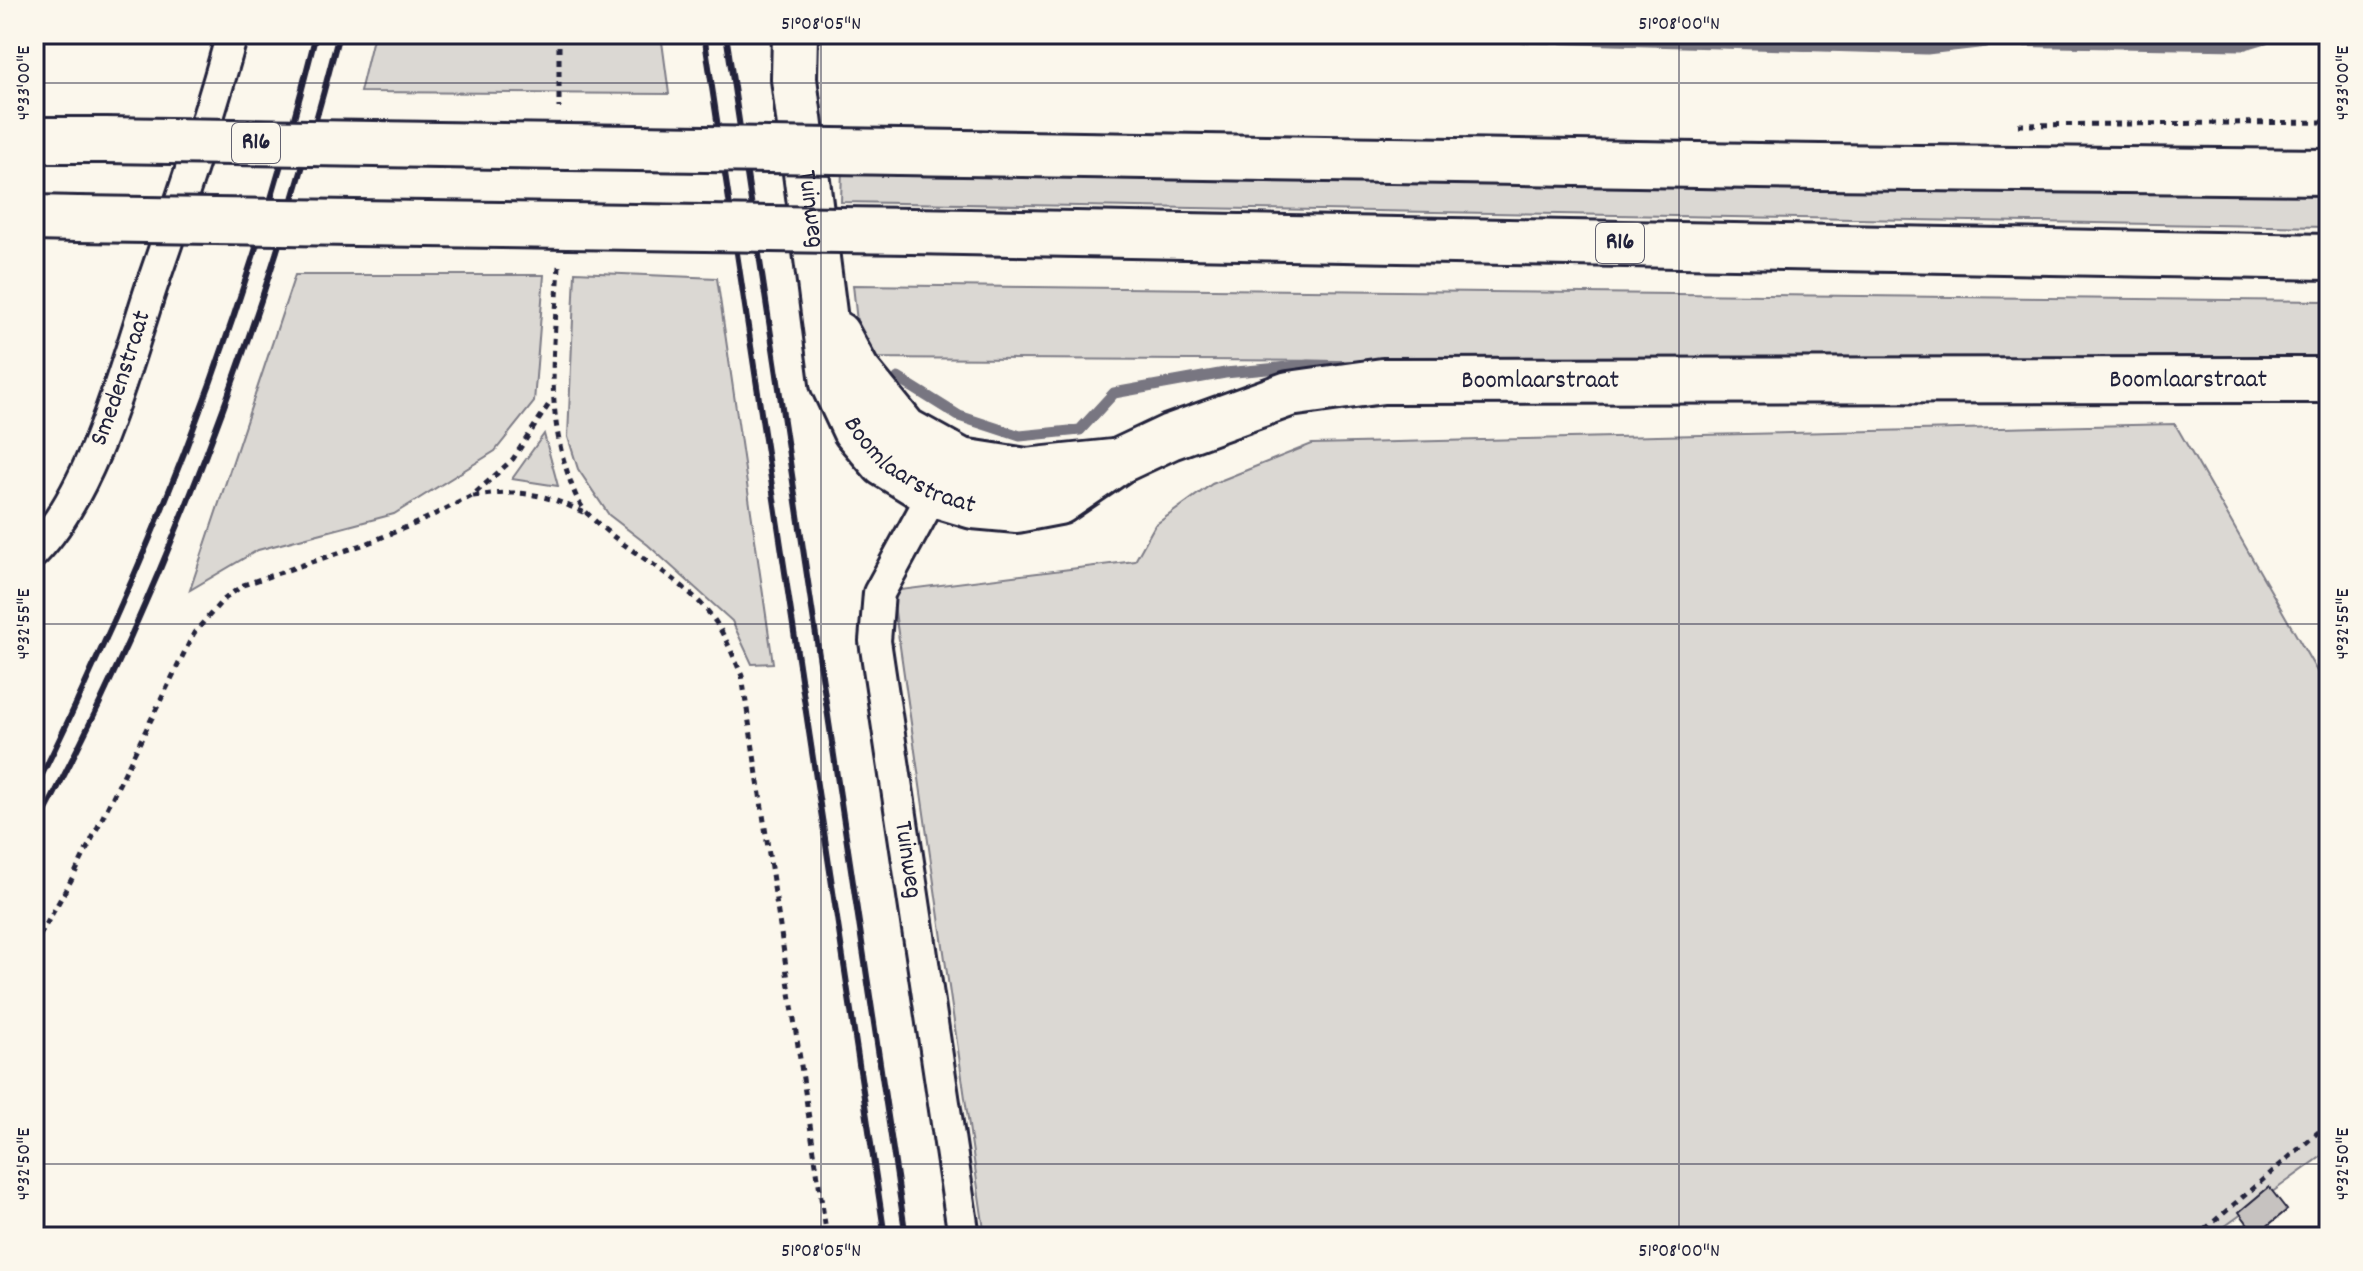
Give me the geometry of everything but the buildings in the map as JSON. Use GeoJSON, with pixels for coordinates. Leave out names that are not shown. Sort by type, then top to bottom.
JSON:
{"type":"FeatureCollection","features":[{"type":"Feature","properties":{"kind":"main road","name":"Tuinweg"},"geometry":{"type":"LineString","coordinates":[[795,34],[794,79],[833,383]]}},
{"type":"Feature","properties":{"kind":"main road","name":"R16"},"geometry":{"type":"LineString","coordinates":[[34,140],[2329,172]]}},
{"type":"Feature","properties":{"kind":"main road","name":"R16"},"geometry":{"type":"LineString","coordinates":[[34,218],[2329,257]]}},
{"type":"Feature","properties":{"kind":"main road"},"geometry":{"type":"LineString","coordinates":[[825,311],[857,371],[905,430],[961,461],[1026,471],[1119,461]]}},
{"type":"Feature","properties":{"kind":"main road","name":"Boomlaarstraat"},"geometry":{"type":"LineString","coordinates":[[833,383],[855,430],[884,464],[933,494],[973,506],[1017,510],[1059,502],[1119,461],[1170,437],[1289,394],[1383,381],[2329,380]]}},
{"type":"Feature","properties":{"kind":"street","name":"Smedenstraat"},"geometry":{"type":"LineString","coordinates":[[34,552],[72,502],[110,413],[215,97],[232,34]]}},
{"type":"Feature","properties":{"kind":"street","name":"Tuinweg"},"geometry":{"type":"LineString","coordinates":[[933,494],[879,593],[875,641],[964,1237]]}},
{"type":"Feature","properties":{"kind":"path"},"geometry":{"type":"LineString","coordinates":[[559,34],[559,109]]}},
{"type":"Feature","properties":{"kind":"path"},"geometry":{"type":"LineString","coordinates":[[559,265],[552,400],[563,460],[573,490],[587,514]]}},
{"type":"Feature","properties":{"kind":"path"},"geometry":{"type":"LineString","coordinates":[[34,946],[74,875],[194,633],[222,601],[243,585],[368,543],[472,496],[513,459],[552,400]]}},
{"type":"Feature","properties":{"kind":"path"},"geometry":{"type":"LineString","coordinates":[[472,496],[523,492],[547,496],[587,514],[684,589],[713,618],[727,642],[742,676],[827,1237]]}},
{"type":"Feature","properties":{"kind":"path"},"geometry":{"type":"LineString","coordinates":[[2196,1237],[2329,1123]]}},
{"type":"Feature","properties":{"kind":"shaded area"},"geometry":{"type":"Polygon","coordinates":[[[374,34],[661,34],[669,94],[360,92],[374,34]]]}},
{"type":"Feature","properties":{"kind":"shaded area"},"geometry":{"type":"Polygon","coordinates":[[[842,168],[914,172],[2329,194],[2329,227],[841,202],[842,168]]]}},
{"type":"Feature","properties":{"kind":"shaded area"},"geometry":{"type":"Polygon","coordinates":[[[575,272],[717,278],[773,663],[752,664],[732,621],[648,545],[609,515],[578,469],[568,437],[575,272]]]}},
{"type":"Feature","properties":{"kind":"shaded area"},"geometry":{"type":"Polygon","coordinates":[[[295,275],[544,275],[534,402],[495,451],[394,514],[258,550],[190,590],[295,275]]]}},
{"type":"Feature","properties":{"kind":"shaded area"},"geometry":{"type":"Polygon","coordinates":[[[853,285],[2329,301],[2329,367],[861,358],[853,285]]]}},
{"type":"Feature","properties":{"kind":"shaded area"},"geometry":{"type":"Polygon","coordinates":[[[2175,424],[2326,687],[2329,686],[2329,1151],[2210,1237],[985,1237],[892,591],[1135,561],[1155,525],[1212,484],[1312,444],[2175,424]]]}},
{"type":"Feature","properties":{"kind":"shaded area"},"geometry":{"type":"Polygon","coordinates":[[[544,434],[558,486],[512,479],[544,434]]]}},
{"type":"Feature","properties":{"kind":"waterway"},"geometry":{"type":"LineString","coordinates":[[1397,34],[1927,49],[1995,41],[2242,45],[2279,34]]}},
{"type":"Feature","properties":{"kind":"waterway"},"geometry":{"type":"LineString","coordinates":[[898,378],[959,416],[1020,436],[1080,430],[1114,393],[1225,373],[1309,365],[1350,366]]}},
{"type":"Feature","properties":{"kind":"railway"},"geometry":{"type":"LineString","coordinates":[[34,790],[131,583],[193,429],[248,273],[316,34]]}},
{"type":"Feature","properties":{"kind":"railway"},"geometry":{"type":"LineString","coordinates":[[34,833],[129,641],[210,443],[280,240],[339,34]]}},
{"type":"Feature","properties":{"kind":"railway"},"geometry":{"type":"LineString","coordinates":[[704,34],[885,1237]]}},
{"type":"Feature","properties":{"kind":"railway"},"geometry":{"type":"LineString","coordinates":[[726,34],[906,1237]]}}]}
